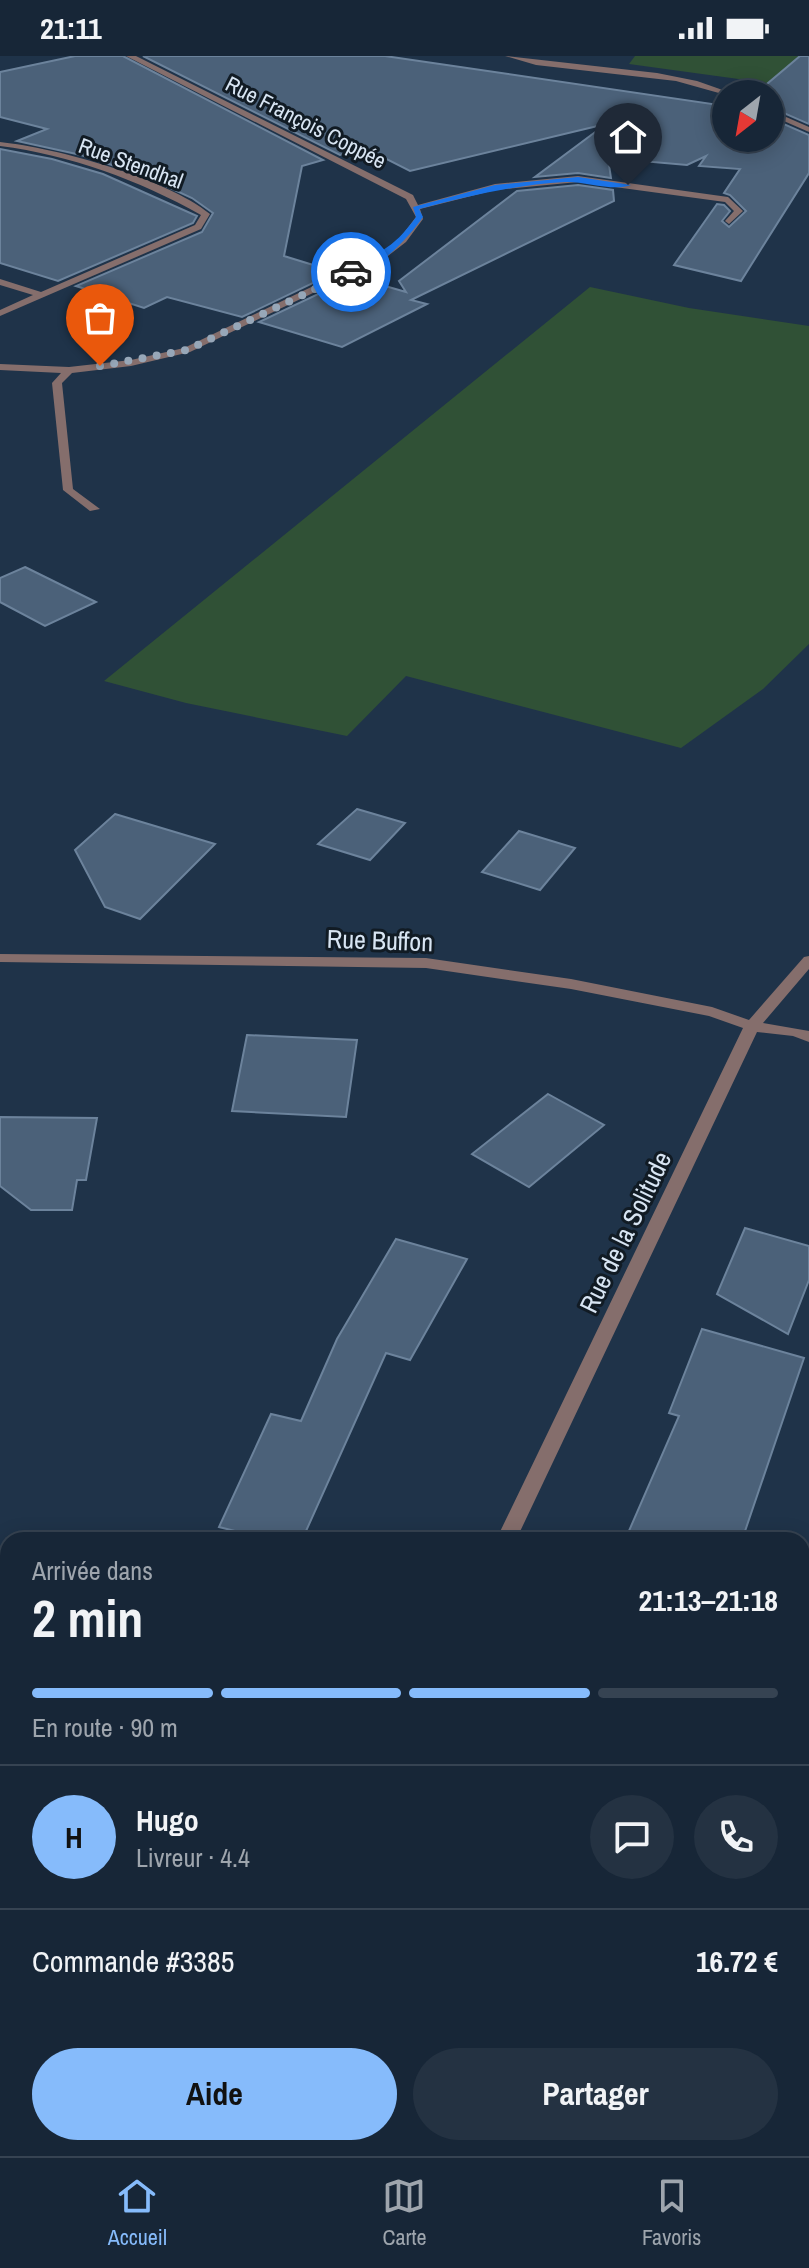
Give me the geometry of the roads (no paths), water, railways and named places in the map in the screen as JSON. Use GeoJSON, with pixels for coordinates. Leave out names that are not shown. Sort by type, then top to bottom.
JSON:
{"type":"FeatureCollection","features":[{"type":"Feature","properties":{"kind":"street","name":"Rue François Coppée"},"geometry":{"type":"LineString","coordinates":[[130,56],[410,197],[415,208]]}},
{"type":"Feature","properties":{"kind":"street"},"geometry":{"type":"LineString","coordinates":[[509,56],[531,62],[646,73],[712,87]]}},
{"type":"Feature","properties":{"kind":"street"},"geometry":{"type":"LineString","coordinates":[[784,118],[809,130]]}},
{"type":"Feature","properties":{"kind":"street","name":"Rue Stendhal"},"geometry":{"type":"LineString","coordinates":[[0,144],[25,147],[117,175],[178,197],[206,214],[198,227],[0,313]]}},
{"type":"Feature","properties":{"kind":"street"},"geometry":{"type":"LineString","coordinates":[[0,367],[69,370],[131,363],[187,350],[381,257],[403,240],[420,217],[415,208],[495,187],[578,179],[728,200],[739,211],[729,221]]}},
{"type":"Feature","properties":{"kind":"street"},"geometry":{"type":"LineString","coordinates":[[0,282],[42,295]]}},
{"type":"Feature","properties":{"kind":"street"},"geometry":{"type":"LineString","coordinates":[[69,370],[57,383],[68,490],[94,509]]}},
{"type":"Feature","properties":{"kind":"street","name":"Rue Buffon"},"geometry":{"type":"LineString","coordinates":[[0,958],[426,963],[571,984],[712,1012],[752,1026],[796,1032],[809,1037]]}},
{"type":"Feature","properties":{"kind":"street","name":"Rue de la Solitude"},"geometry":{"type":"LineString","coordinates":[[510,1532],[752,1026],[809,960]]}}]}
